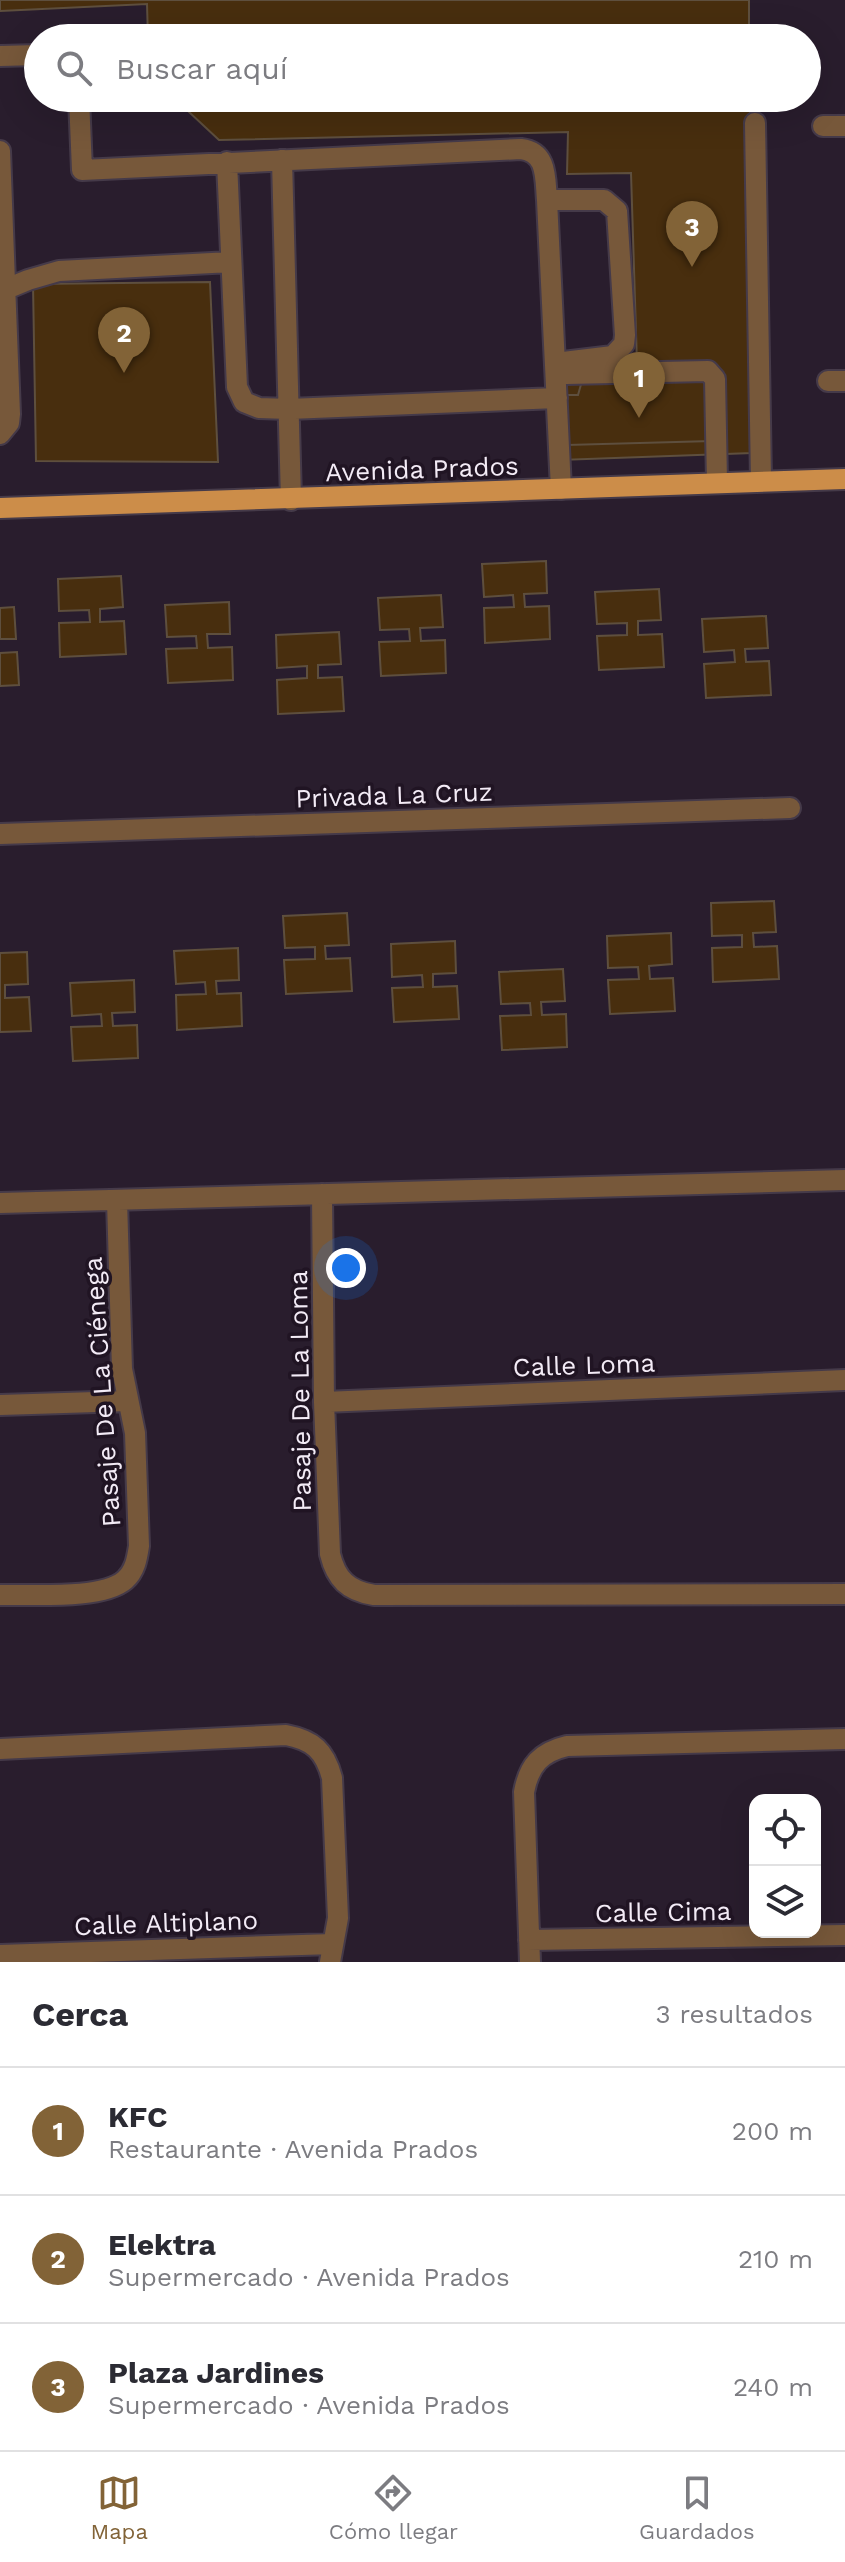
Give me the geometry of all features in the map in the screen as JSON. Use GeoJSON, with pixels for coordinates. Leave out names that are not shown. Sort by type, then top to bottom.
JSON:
{"type":"FeatureCollection","features":[{"type":"Feature","properties":{"kind":"main road","name":"Avenida Prados"},"geometry":{"type":"LineString","coordinates":[[0,508],[845,479]]}},
{"type":"Feature","properties":{"kind":"street"},"geometry":{"type":"LineString","coordinates":[[0,56],[24,55]]}},
{"type":"Feature","properties":{"kind":"street"},"geometry":{"type":"LineString","coordinates":[[80,112],[82,170],[529,150],[542,161],[547,200],[561,489]]}},
{"type":"Feature","properties":{"kind":"street"},"geometry":{"type":"LineString","coordinates":[[755,123],[761,480]]}},
{"type":"Feature","properties":{"kind":"street"},"geometry":{"type":"LineString","coordinates":[[823,126],[845,126]]}},
{"type":"Feature","properties":{"kind":"street"},"geometry":{"type":"LineString","coordinates":[[0,151],[10,414],[9,423],[0,434]]}},
{"type":"Feature","properties":{"kind":"street"},"geometry":{"type":"LineString","coordinates":[[282,160],[291,500]]}},
{"type":"Feature","properties":{"kind":"street"},"geometry":{"type":"LineString","coordinates":[[227,162],[237,387],[251,407],[289,409],[557,398]]}},
{"type":"Feature","properties":{"kind":"street"},"geometry":{"type":"LineString","coordinates":[[547,200],[604,200],[617,211],[625,335],[624,344],[613,356],[555,370]]}},
{"type":"Feature","properties":{"kind":"street"},"geometry":{"type":"LineString","coordinates":[[4,290],[59,271],[231,262]]}},
{"type":"Feature","properties":{"kind":"street"},"geometry":{"type":"LineString","coordinates":[[555,370],[565,374],[708,371],[715,379],[717,482]]}},
{"type":"Feature","properties":{"kind":"street","name":"Privada La Cruz"},"geometry":{"type":"LineString","coordinates":[[0,834],[790,808]]}},
{"type":"Feature","properties":{"kind":"street"},"geometry":{"type":"LineString","coordinates":[[0,1203],[845,1180]]}},
{"type":"Feature","properties":{"kind":"street","name":"Pasaje De La Loma"},"geometry":{"type":"LineString","coordinates":[[322,1194],[324,1402],[330,1554],[334,1570],[344,1584],[358,1592],[374,1595],[845,1594]]}},
{"type":"Feature","properties":{"kind":"street","name":"Pasaje De La Ciénega"},"geometry":{"type":"LineString","coordinates":[[0,1595],[96,1592],[113,1588],[127,1578],[136,1564],[139,1546],[135,1433],[122,1369],[117,1200]]}},
{"type":"Feature","properties":{"kind":"street","name":"Calle Loma"},"geometry":{"type":"LineString","coordinates":[[324,1402],[845,1380]]}},
{"type":"Feature","properties":{"kind":"street"},"geometry":{"type":"LineString","coordinates":[[0,1405],[128,1401]]}},
{"type":"Feature","properties":{"kind":"street"},"geometry":{"type":"LineString","coordinates":[[0,1749],[286,1735],[303,1738],[317,1747],[327,1761],[332,1778],[338,1918],[332,1953]]}},
{"type":"Feature","properties":{"kind":"street"},"geometry":{"type":"LineString","coordinates":[[530,1962],[524,1792],[527,1775],[536,1760],[550,1750],[567,1746],[845,1739]]}},
{"type":"Feature","properties":{"kind":"street","name":"Calle Cima"},"geometry":{"type":"LineString","coordinates":[[529,1940],[845,1935]]}},
{"type":"Feature","properties":{"kind":"street","name":"Calle Altiplano"},"geometry":{"type":"LineString","coordinates":[[0,1955],[332,1953]]}},
{"type":"Feature","properties":{"kind":"building"},"geometry":{"type":"Polygon","coordinates":[[[0,0],[749,0],[749,24],[148,24],[147,4],[0,11],[0,0]]]}},
{"type":"Feature","properties":{"kind":"building"},"geometry":{"type":"Polygon","coordinates":[[[189,112],[750,112],[752,453],[560,460],[565,368],[637,364],[631,173],[567,174],[568,132],[219,140],[189,112]]]}},
{"type":"Feature","properties":{"kind":"building"},"geometry":{"type":"Polygon","coordinates":[[[210,282],[218,462],[36,461],[33,284],[210,282]]]}},
{"type":"Feature","properties":{"kind":"building"},"geometry":{"type":"Polygon","coordinates":[[[710,377],[712,441],[567,445],[566,395],[578,395],[582,381],[710,377]]]}},
{"type":"Feature","properties":{"kind":"building"},"geometry":{"type":"Polygon","coordinates":[[[546,561],[547,593],[524,594],[525,607],[549,606],[550,639],[485,643],[484,608],[514,607],[513,595],[484,597],[482,564],[546,561]]]}},
{"type":"Feature","properties":{"kind":"building"},"geometry":{"type":"Polygon","coordinates":[[[121,576],[123,607],[100,609],[100,622],[124,621],[126,654],[60,657],[59,623],[90,622],[89,610],[59,611],[58,579],[121,576]]]}},
{"type":"Feature","properties":{"kind":"building"},"geometry":{"type":"Polygon","coordinates":[[[659,589],[661,620],[638,621],[638,635],[662,634],[664,667],[599,670],[597,636],[627,635],[627,623],[597,624],[595,592],[659,589]]]}},
{"type":"Feature","properties":{"kind":"building"},"geometry":{"type":"Polygon","coordinates":[[[441,595],[443,627],[420,628],[421,641],[445,640],[446,673],[381,676],[379,642],[410,641],[409,629],[380,630],[378,598],[441,595]]]}},
{"type":"Feature","properties":{"kind":"building"},"geometry":{"type":"Polygon","coordinates":[[[229,602],[230,634],[207,634],[208,648],[232,647],[233,680],[168,683],[166,649],[197,648],[196,636],[167,637],[165,605],[229,602]]]}},
{"type":"Feature","properties":{"kind":"building"},"geometry":{"type":"Polygon","coordinates":[[[14,607],[16,639],[0,639],[0,608],[14,607]]]}},
{"type":"Feature","properties":{"kind":"building"},"geometry":{"type":"Polygon","coordinates":[[[766,616],[768,648],[745,649],[746,662],[769,661],[771,695],[706,698],[704,664],[735,662],[734,650],[704,652],[702,619],[766,616]]]}},
{"type":"Feature","properties":{"kind":"building"},"geometry":{"type":"Polygon","coordinates":[[[339,632],[341,664],[318,665],[318,678],[342,677],[344,711],[278,714],[277,680],[307,678],[307,666],[277,668],[276,635],[339,632]]]}},
{"type":"Feature","properties":{"kind":"building"},"geometry":{"type":"Polygon","coordinates":[[[17,652],[19,685],[0,686],[0,653],[17,652]]]}},
{"type":"Feature","properties":{"kind":"building"},"geometry":{"type":"Polygon","coordinates":[[[774,901],[776,932],[753,933],[754,947],[777,946],[779,979],[713,982],[712,948],[742,947],[742,935],[712,936],[711,903],[774,901]]]}},
{"type":"Feature","properties":{"kind":"building"},"geometry":{"type":"Polygon","coordinates":[[[347,913],[349,945],[325,946],[326,959],[350,958],[352,991],[286,994],[284,960],[315,959],[315,947],[285,948],[283,916],[347,913]]]}},
{"type":"Feature","properties":{"kind":"building"},"geometry":{"type":"Polygon","coordinates":[[[671,933],[672,964],[649,966],[650,979],[673,978],[675,1011],[610,1014],[608,980],[639,979],[638,967],[608,968],[607,936],[671,933]]]}},
{"type":"Feature","properties":{"kind":"building"},"geometry":{"type":"Polygon","coordinates":[[[455,941],[456,973],[433,974],[433,987],[457,986],[459,1019],[394,1022],[392,988],[423,987],[422,975],[392,977],[391,944],[455,941]]]}},
{"type":"Feature","properties":{"kind":"building"},"geometry":{"type":"Polygon","coordinates":[[[238,948],[239,980],[216,981],[217,994],[241,993],[242,1026],[177,1030],[176,995],[206,994],[205,982],[176,984],[174,951],[238,948]]]}},
{"type":"Feature","properties":{"kind":"building"},"geometry":{"type":"Polygon","coordinates":[[[27,952],[28,984],[5,985],[5,998],[29,997],[31,1031],[0,1032],[0,953],[27,952]]]}},
{"type":"Feature","properties":{"kind":"building"},"geometry":{"type":"Polygon","coordinates":[[[563,969],[565,1001],[541,1002],[542,1015],[566,1014],[567,1047],[502,1050],[500,1016],[531,1015],[530,1003],[501,1004],[499,972],[563,969]]]}},
{"type":"Feature","properties":{"kind":"building"},"geometry":{"type":"Polygon","coordinates":[[[134,980],[135,1012],[112,1013],[113,1026],[137,1025],[138,1058],[73,1061],[71,1027],[102,1026],[101,1014],[72,1016],[70,983],[134,980]]]}},
{"type":"Feature","properties":{"kind":"place","name":"Plaza Jardines"},"geometry":{"type":"Point","coordinates":[692,267]}},
{"type":"Feature","properties":{"kind":"place","name":"Elektra"},"geometry":{"type":"Point","coordinates":[124,373]}},
{"type":"Feature","properties":{"kind":"place","name":"KFC"},"geometry":{"type":"Point","coordinates":[639,418]}}]}
